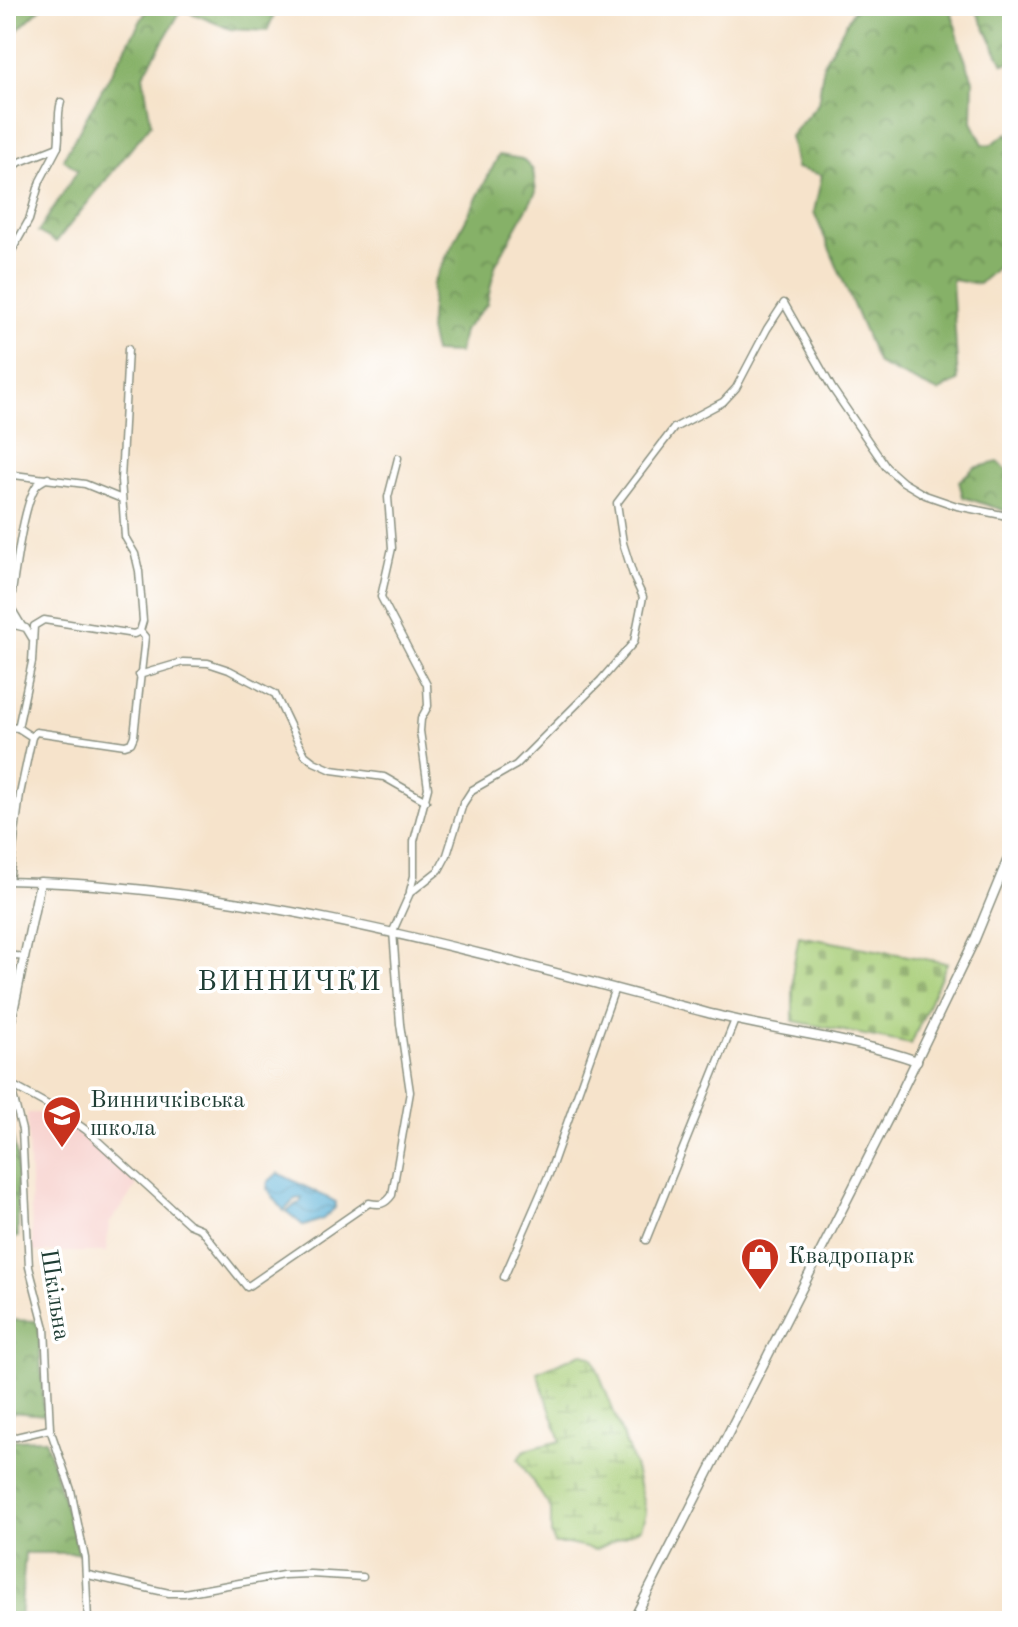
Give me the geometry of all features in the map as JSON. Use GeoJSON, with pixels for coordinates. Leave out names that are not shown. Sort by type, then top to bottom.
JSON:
{"type":"FeatureCollection","features":[{"type":"Feature","properties":{"kind":"street"},"geometry":{"type":"LineString","coordinates":[[6,261],[29,220],[40,181],[58,147],[57,118],[61,102]]}},
{"type":"Feature","properties":{"kind":"street"},"geometry":{"type":"LineString","coordinates":[[6,173],[20,162],[58,147]]}},
{"type":"Feature","properties":{"kind":"street"},"geometry":{"type":"LineString","coordinates":[[410,893],[439,870],[463,804],[472,790],[516,765],[601,680],[634,642],[643,597],[623,543],[617,503],[674,428],[723,402],[736,388],[784,303],[832,388],[886,467],[925,495],[957,506],[1012,517]]}},
{"type":"Feature","properties":{"kind":"street"},"geometry":{"type":"LineString","coordinates":[[18,728],[32,662],[34,626],[44,620],[134,634],[140,631],[143,621],[139,571],[135,554],[125,537],[122,499],[128,349]]}},
{"type":"Feature","properties":{"kind":"street"},"geometry":{"type":"LineString","coordinates":[[10,1084],[86,1130],[189,1224],[201,1229],[247,1287],[369,1203],[387,1203],[392,1195],[410,1092],[400,1024],[393,931],[410,893],[414,876],[414,841],[426,801],[427,772],[420,731],[421,719],[428,706],[427,685],[381,597],[392,548],[388,497],[398,458]]}},
{"type":"Feature","properties":{"kind":"street"},"geometry":{"type":"LineString","coordinates":[[6,474],[85,484],[122,499]]}},
{"type":"Feature","properties":{"kind":"street"},"geometry":{"type":"LineString","coordinates":[[32,642],[29,631],[22,626],[10,606],[32,495],[38,484],[48,478]]}},
{"type":"Feature","properties":{"kind":"street"},"geometry":{"type":"LineString","coordinates":[[6,623],[22,626]]}},
{"type":"Feature","properties":{"kind":"street"},"geometry":{"type":"LineString","coordinates":[[140,631],[145,637],[131,743],[125,745],[36,732],[32,737],[20,794],[8,881],[161,891],[240,902],[393,931],[735,1020],[917,1061]]}},
{"type":"Feature","properties":{"kind":"street"},"geometry":{"type":"LineString","coordinates":[[139,675],[183,662],[208,663],[229,670],[275,694],[305,755],[314,762],[332,770],[384,777],[426,801]]}},
{"type":"Feature","properties":{"kind":"street"},"geometry":{"type":"LineString","coordinates":[[6,727],[18,728],[32,737]]}},
{"type":"Feature","properties":{"kind":"street"},"geometry":{"type":"LineString","coordinates":[[633,1621],[917,1061],[975,939],[1012,849]]}},
{"type":"Feature","properties":{"kind":"street"},"geometry":{"type":"LineString","coordinates":[[6,1045],[40,882]]}},
{"type":"Feature","properties":{"kind":"street"},"geometry":{"type":"LineString","coordinates":[[6,955],[25,957]]}},
{"type":"Feature","properties":{"kind":"street"},"geometry":{"type":"LineString","coordinates":[[504,1277],[549,1174],[615,988]]}},
{"type":"Feature","properties":{"kind":"street"},"geometry":{"type":"LineString","coordinates":[[646,1240],[735,1020]]}},
{"type":"Feature","properties":{"kind":"street","name":"Шкільна"},"geometry":{"type":"LineString","coordinates":[[6,1068],[22,1130],[29,1267],[45,1328],[50,1429],[71,1490],[88,1575],[88,1621]]}},
{"type":"Feature","properties":{"kind":"street"},"geometry":{"type":"LineString","coordinates":[[6,1436],[16,1437],[50,1429]]}},
{"type":"Feature","properties":{"kind":"street"},"geometry":{"type":"LineString","coordinates":[[88,1575],[169,1593],[283,1575],[363,1577]]}},
{"type":"Feature","properties":{"kind":"shaded area","name":"Винничківська школа"},"geometry":{"type":"Polygon","coordinates":[[[27,1113],[53,1113],[137,1185],[109,1224],[106,1252],[33,1252],[27,1113]]]}},
{"type":"Feature","properties":{"kind":"green space"},"geometry":{"type":"Polygon","coordinates":[[[6,6],[43,6],[6,41],[6,6]]]}},
{"type":"Feature","properties":{"kind":"green space"},"geometry":{"type":"Polygon","coordinates":[[[149,6],[278,6],[267,31],[230,29],[182,9],[143,75],[151,124],[56,242],[38,232],[78,170],[63,159],[149,6]]]}},
{"type":"Feature","properties":{"kind":"green space"},"geometry":{"type":"Polygon","coordinates":[[[856,6],[950,6],[973,80],[972,122],[983,144],[990,145],[1008,133],[1012,142],[1012,254],[979,284],[952,280],[958,381],[938,392],[878,364],[814,212],[822,175],[796,168],[790,136],[818,104],[824,62],[856,6]]]}},
{"type":"Feature","properties":{"kind":"green space"},"geometry":{"type":"Polygon","coordinates":[[[974,6],[1012,6],[1012,61],[1003,64],[974,6]]]}},
{"type":"Feature","properties":{"kind":"green space"},"geometry":{"type":"Polygon","coordinates":[[[499,155],[522,159],[533,170],[536,192],[495,266],[487,304],[463,331],[459,353],[434,352],[429,330],[433,283],[499,155]]]}},
{"type":"Feature","properties":{"kind":"green space"},"geometry":{"type":"Polygon","coordinates":[[[998,462],[1012,475],[1012,513],[963,497],[959,481],[974,468],[998,462]]]}},
{"type":"Feature","properties":{"kind":"green space"},"geometry":{"type":"Polygon","coordinates":[[[799,936],[947,963],[911,1044],[793,1021],[793,968],[799,936]]]}},
{"type":"Feature","properties":{"kind":"green space"},"geometry":{"type":"Polygon","coordinates":[[[6,1108],[17,1157],[18,1237],[6,1243],[6,1108]]]}},
{"type":"Feature","properties":{"kind":"green space"},"geometry":{"type":"Polygon","coordinates":[[[6,1320],[38,1321],[44,1415],[13,1412],[6,1425],[6,1320]]]}},
{"type":"Feature","properties":{"kind":"green space"},"geometry":{"type":"Polygon","coordinates":[[[582,1353],[593,1358],[634,1465],[646,1513],[641,1528],[595,1550],[555,1544],[551,1534],[551,1509],[518,1459],[525,1450],[561,1441],[537,1372],[582,1353]]]}},
{"type":"Feature","properties":{"kind":"green space"},"geometry":{"type":"Polygon","coordinates":[[[45,1439],[79,1553],[25,1553],[20,1621],[6,1621],[6,1440],[45,1439]]]}},
{"type":"Feature","properties":{"kind":"water"},"geometry":{"type":"Polygon","coordinates":[[[278,1173],[336,1202],[335,1208],[323,1219],[304,1226],[287,1212],[302,1198],[295,1199],[284,1211],[267,1189],[268,1182],[278,1173]]]}},
{"type":"Feature","properties":{"kind":"place","name":"Винничківська школа"},"geometry":{"type":"Point","coordinates":[62,1149]}},
{"type":"Feature","properties":{"kind":"place","name":"Квадропарк"},"geometry":{"type":"Point","coordinates":[760,1291]}},
{"type":"Feature","properties":{"kind":"district","name":"ВИННИЧКИ"},"geometry":{"type":"Point","coordinates":[290,983]}}]}
